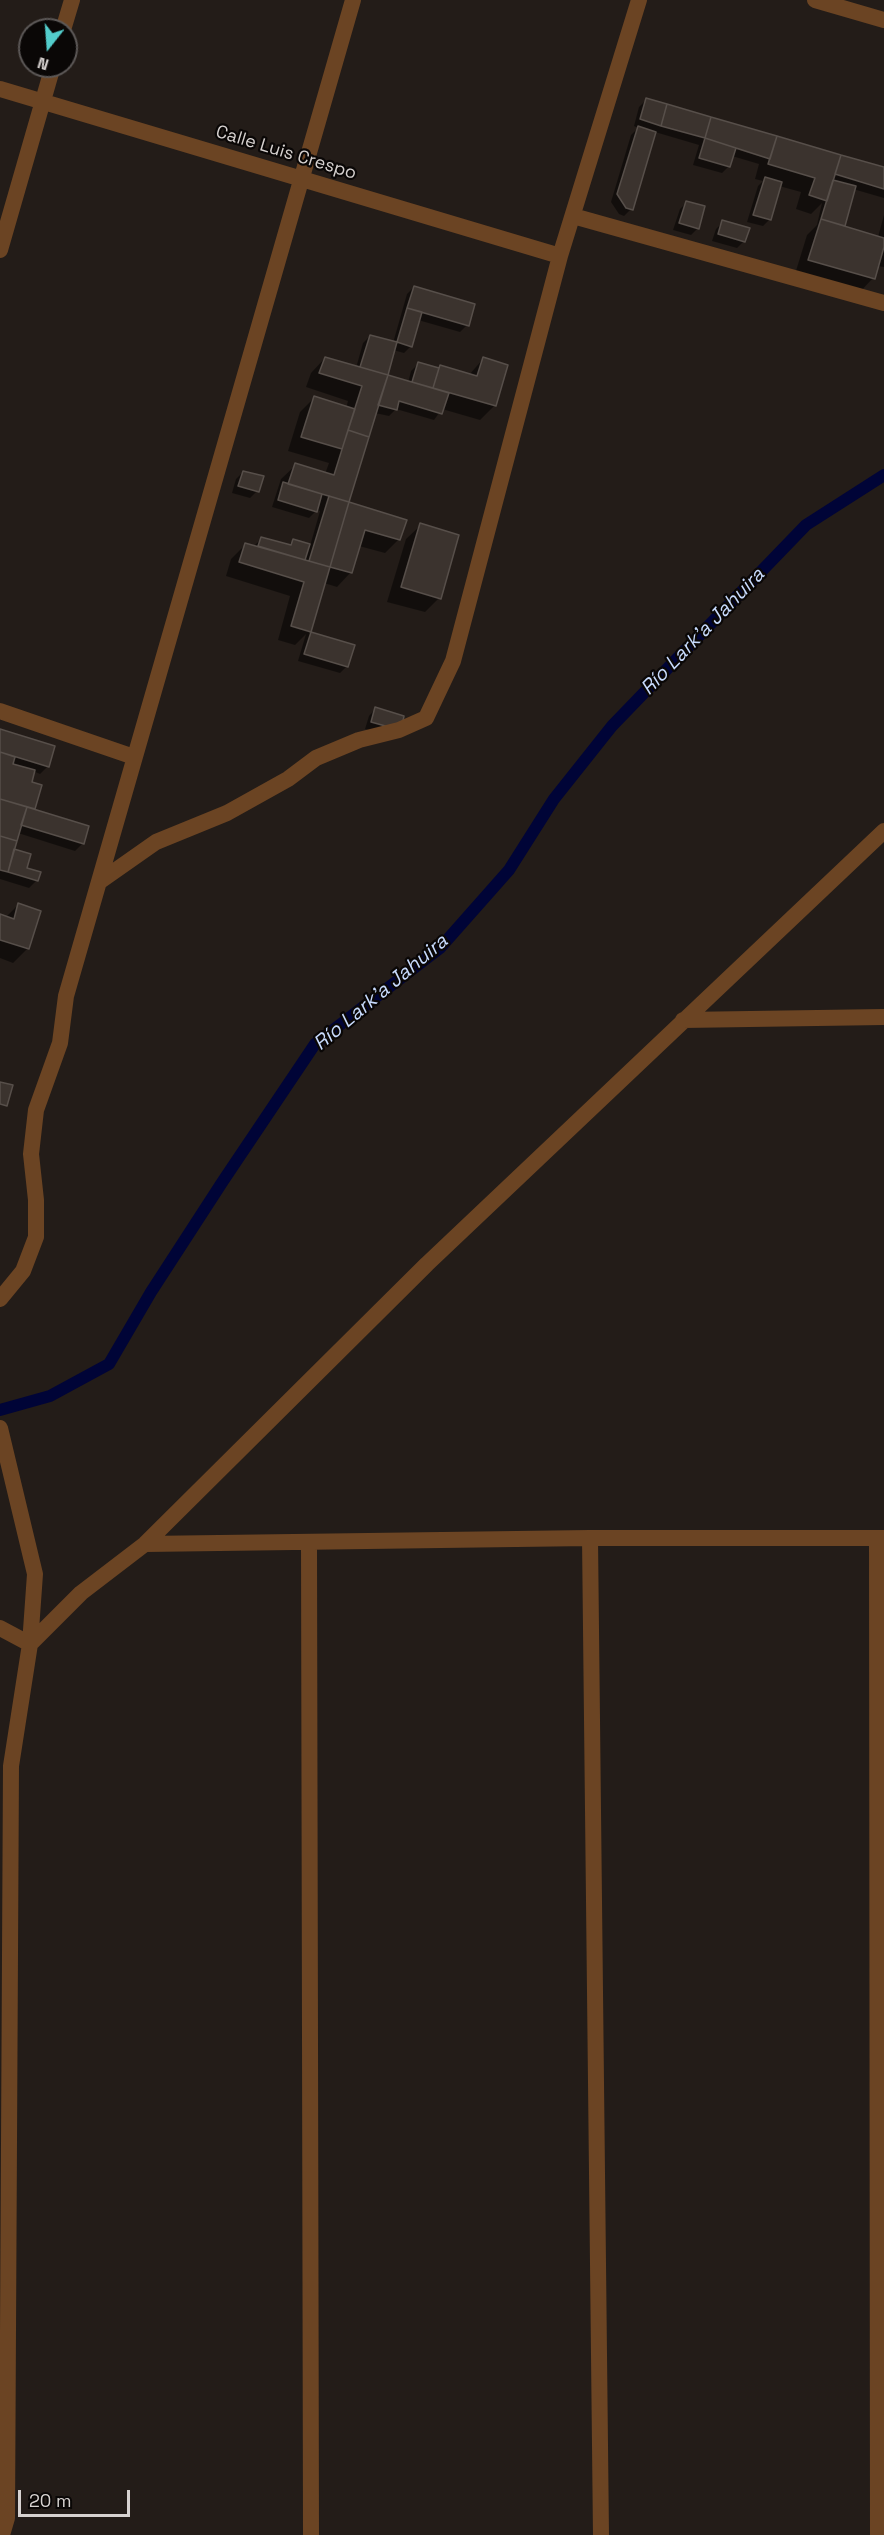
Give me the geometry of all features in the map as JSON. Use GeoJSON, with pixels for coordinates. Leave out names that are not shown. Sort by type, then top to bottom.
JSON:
{"type":"FeatureCollection","features":[{"type":"Feature","properties":{"kind":"street"},"geometry":{"type":"LineString","coordinates":[[67,18],[72,0]]}},
{"type":"Feature","properties":{"kind":"street"},"geometry":{"type":"LineString","coordinates":[[0,1299],[23,1271],[36,1237],[36,1200],[31,1154],[36,1110],[60,1043],[66,996],[353,0]]}},
{"type":"Feature","properties":{"kind":"street"},"geometry":{"type":"LineString","coordinates":[[99,882],[156,843],[227,813],[288,779],[316,758],[359,740],[399,730],[426,718],[453,661],[560,256],[639,0]]}},
{"type":"Feature","properties":{"kind":"street"},"geometry":{"type":"LineString","coordinates":[[815,0],[884,20]]}},
{"type":"Feature","properties":{"kind":"street"},"geometry":{"type":"LineString","coordinates":[[0,250],[49,78]]}},
{"type":"Feature","properties":{"kind":"street","name":"Calle Luis Crespo"},"geometry":{"type":"LineString","coordinates":[[0,90],[301,177],[560,256]]}},
{"type":"Feature","properties":{"kind":"street"},"geometry":{"type":"LineString","coordinates":[[573,216],[884,303]]}},
{"type":"Feature","properties":{"kind":"street"},"geometry":{"type":"LineString","coordinates":[[0,711],[134,757]]}},
{"type":"Feature","properties":{"kind":"street"},"geometry":{"type":"LineString","coordinates":[[30,1644],[81,1593],[145,1544],[427,1264],[884,831]]}},
{"type":"Feature","properties":{"kind":"street"},"geometry":{"type":"LineString","coordinates":[[683,1020],[884,1017]]}},
{"type":"Feature","properties":{"kind":"street"},"geometry":{"type":"LineString","coordinates":[[0,1428],[35,1574],[30,1644],[11,1766],[7,2506],[2,2535]]}},
{"type":"Feature","properties":{"kind":"street"},"geometry":{"type":"LineString","coordinates":[[145,1544],[590,1538],[880,1538],[878,2535]]}},
{"type":"Feature","properties":{"kind":"street"},"geometry":{"type":"LineString","coordinates":[[590,1538],[601,2535]]}},
{"type":"Feature","properties":{"kind":"street"},"geometry":{"type":"LineString","coordinates":[[309,1543],[311,2535]]}},
{"type":"Feature","properties":{"kind":"street"},"geometry":{"type":"LineString","coordinates":[[0,1628],[30,1644]]}},
{"type":"Feature","properties":{"kind":"building"},"geometry":{"type":"Polygon","coordinates":[[[646,98],[667,104],[661,126],[640,119],[646,98]]]}},
{"type":"Feature","properties":{"kind":"building"},"geometry":{"type":"Polygon","coordinates":[[[667,104],[711,117],[705,138],[661,126],[667,104]]]}},
{"type":"Feature","properties":{"kind":"building"},"geometry":{"type":"Polygon","coordinates":[[[711,117],[777,136],[770,159],[705,138],[711,117]]]}},
{"type":"Feature","properties":{"kind":"building"},"geometry":{"type":"Polygon","coordinates":[[[638,126],[656,132],[633,210],[626,208],[617,194],[638,126]]]}},
{"type":"Feature","properties":{"kind":"building"},"geometry":{"type":"Polygon","coordinates":[[[777,136],[841,155],[827,201],[809,195],[815,178],[768,164],[777,136]]]}},
{"type":"Feature","properties":{"kind":"building"},"geometry":{"type":"Polygon","coordinates":[[[705,138],[736,148],[730,167],[699,158],[705,138]]]}},
{"type":"Feature","properties":{"kind":"building"},"geometry":{"type":"Polygon","coordinates":[[[841,155],[884,167],[884,189],[835,174],[841,155]]]}},
{"type":"Feature","properties":{"kind":"building"},"geometry":{"type":"Polygon","coordinates":[[[765,177],[782,182],[771,220],[753,215],[765,177]]]}},
{"type":"Feature","properties":{"kind":"building"},"geometry":{"type":"Polygon","coordinates":[[[833,180],[856,186],[845,226],[821,219],[833,180]]]}},
{"type":"Feature","properties":{"kind":"building"},"geometry":{"type":"Polygon","coordinates":[[[686,201],[705,206],[699,229],[679,223],[686,201]]]}},
{"type":"Feature","properties":{"kind":"building"},"geometry":{"type":"Polygon","coordinates":[[[821,219],[884,238],[884,247],[875,279],[808,260],[821,219]]]}},
{"type":"Feature","properties":{"kind":"building"},"geometry":{"type":"Polygon","coordinates":[[[722,220],[750,228],[745,242],[718,234],[722,220]]]}},
{"type":"Feature","properties":{"kind":"building"},"geometry":{"type":"Polygon","coordinates":[[[414,286],[475,304],[469,326],[407,308],[414,286]]]}},
{"type":"Feature","properties":{"kind":"building"},"geometry":{"type":"Polygon","coordinates":[[[407,308],[422,312],[412,347],[397,342],[407,308]]]}},
{"type":"Feature","properties":{"kind":"building"},"geometry":{"type":"Polygon","coordinates":[[[370,335],[397,342],[388,375],[360,367],[370,335]]]}},
{"type":"Feature","properties":{"kind":"building"},"geometry":{"type":"Polygon","coordinates":[[[325,357],[388,375],[369,437],[348,430],[362,386],[319,373],[325,357]]]}},
{"type":"Feature","properties":{"kind":"building"},"geometry":{"type":"Polygon","coordinates":[[[483,357],[508,365],[496,406],[433,388],[440,365],[477,376],[483,357]]]}},
{"type":"Feature","properties":{"kind":"building"},"geometry":{"type":"Polygon","coordinates":[[[418,362],[439,368],[433,388],[412,382],[418,362]]]}},
{"type":"Feature","properties":{"kind":"building"},"geometry":{"type":"Polygon","coordinates":[[[388,375],[449,393],[442,414],[399,401],[397,410],[378,405],[388,375]]]}},
{"type":"Feature","properties":{"kind":"building"},"geometry":{"type":"Polygon","coordinates":[[[314,396],[355,409],[342,449],[301,437],[314,396]]]}},
{"type":"Feature","properties":{"kind":"building"},"geometry":{"type":"Polygon","coordinates":[[[348,430],[369,437],[349,502],[288,484],[295,463],[334,475],[348,430]]]}},
{"type":"Feature","properties":{"kind":"building"},"geometry":{"type":"Polygon","coordinates":[[[243,471],[264,476],[259,492],[238,486],[243,471]]]}},
{"type":"Feature","properties":{"kind":"building"},"geometry":{"type":"Polygon","coordinates":[[[283,482],[322,494],[317,512],[278,500],[283,482]]]}},
{"type":"Feature","properties":{"kind":"building"},"geometry":{"type":"Polygon","coordinates":[[[329,496],[349,502],[330,567],[309,561],[329,496]]]}},
{"type":"Feature","properties":{"kind":"building"},"geometry":{"type":"Polygon","coordinates":[[[349,502],[407,520],[400,540],[365,530],[352,573],[330,567],[349,502]]]}},
{"type":"Feature","properties":{"kind":"building"},"geometry":{"type":"Polygon","coordinates":[[[420,523],[459,535],[441,599],[401,587],[420,523]]]}},
{"type":"Feature","properties":{"kind":"building"},"geometry":{"type":"Polygon","coordinates":[[[261,537],[291,545],[293,539],[310,544],[305,560],[258,546],[261,537]]]}},
{"type":"Feature","properties":{"kind":"building"},"geometry":{"type":"Polygon","coordinates":[[[245,543],[330,567],[311,632],[291,626],[304,582],[239,562],[245,543]]]}},
{"type":"Feature","properties":{"kind":"building"},"geometry":{"type":"Polygon","coordinates":[[[311,632],[355,645],[348,667],[304,654],[311,632]]]}},
{"type":"Feature","properties":{"kind":"building"},"geometry":{"type":"Polygon","coordinates":[[[375,707],[404,716],[403,721],[389,727],[371,722],[375,707]]]}},
{"type":"Feature","properties":{"kind":"building"},"geometry":{"type":"Polygon","coordinates":[[[0,729],[55,746],[49,767],[0,752],[0,729]]]}},
{"type":"Feature","properties":{"kind":"building"},"geometry":{"type":"Polygon","coordinates":[[[0,752],[15,757],[13,764],[35,770],[32,782],[42,785],[35,809],[0,799],[0,752]]]}},
{"type":"Feature","properties":{"kind":"building"},"geometry":{"type":"Polygon","coordinates":[[[0,799],[27,807],[17,841],[0,836],[0,799]]]}},
{"type":"Feature","properties":{"kind":"building"},"geometry":{"type":"Polygon","coordinates":[[[27,807],[89,826],[84,844],[21,825],[27,807]]]}},
{"type":"Feature","properties":{"kind":"building"},"geometry":{"type":"Polygon","coordinates":[[[0,836],[17,841],[8,872],[0,870],[0,836]]]}},
{"type":"Feature","properties":{"kind":"building"},"geometry":{"type":"Polygon","coordinates":[[[14,849],[31,854],[27,868],[41,872],[38,881],[8,872],[14,849]]]}},
{"type":"Feature","properties":{"kind":"building"},"geometry":{"type":"Polygon","coordinates":[[[18,903],[41,911],[29,949],[0,940],[0,914],[14,919],[18,903]]]}},
{"type":"Feature","properties":{"kind":"building"},"geometry":{"type":"Polygon","coordinates":[[[0,1082],[13,1085],[7,1106],[0,1104],[0,1082]]]}},
{"type":"Feature","properties":{"kind":"waterway","name":"Río Lark’a Jahuira"},"geometry":{"type":"LineString","coordinates":[[0,1410],[50,1396],[109,1364],[151,1292],[315,1044],[440,948],[509,870],[554,799],[612,726],[806,525],[884,475]]}}]}
